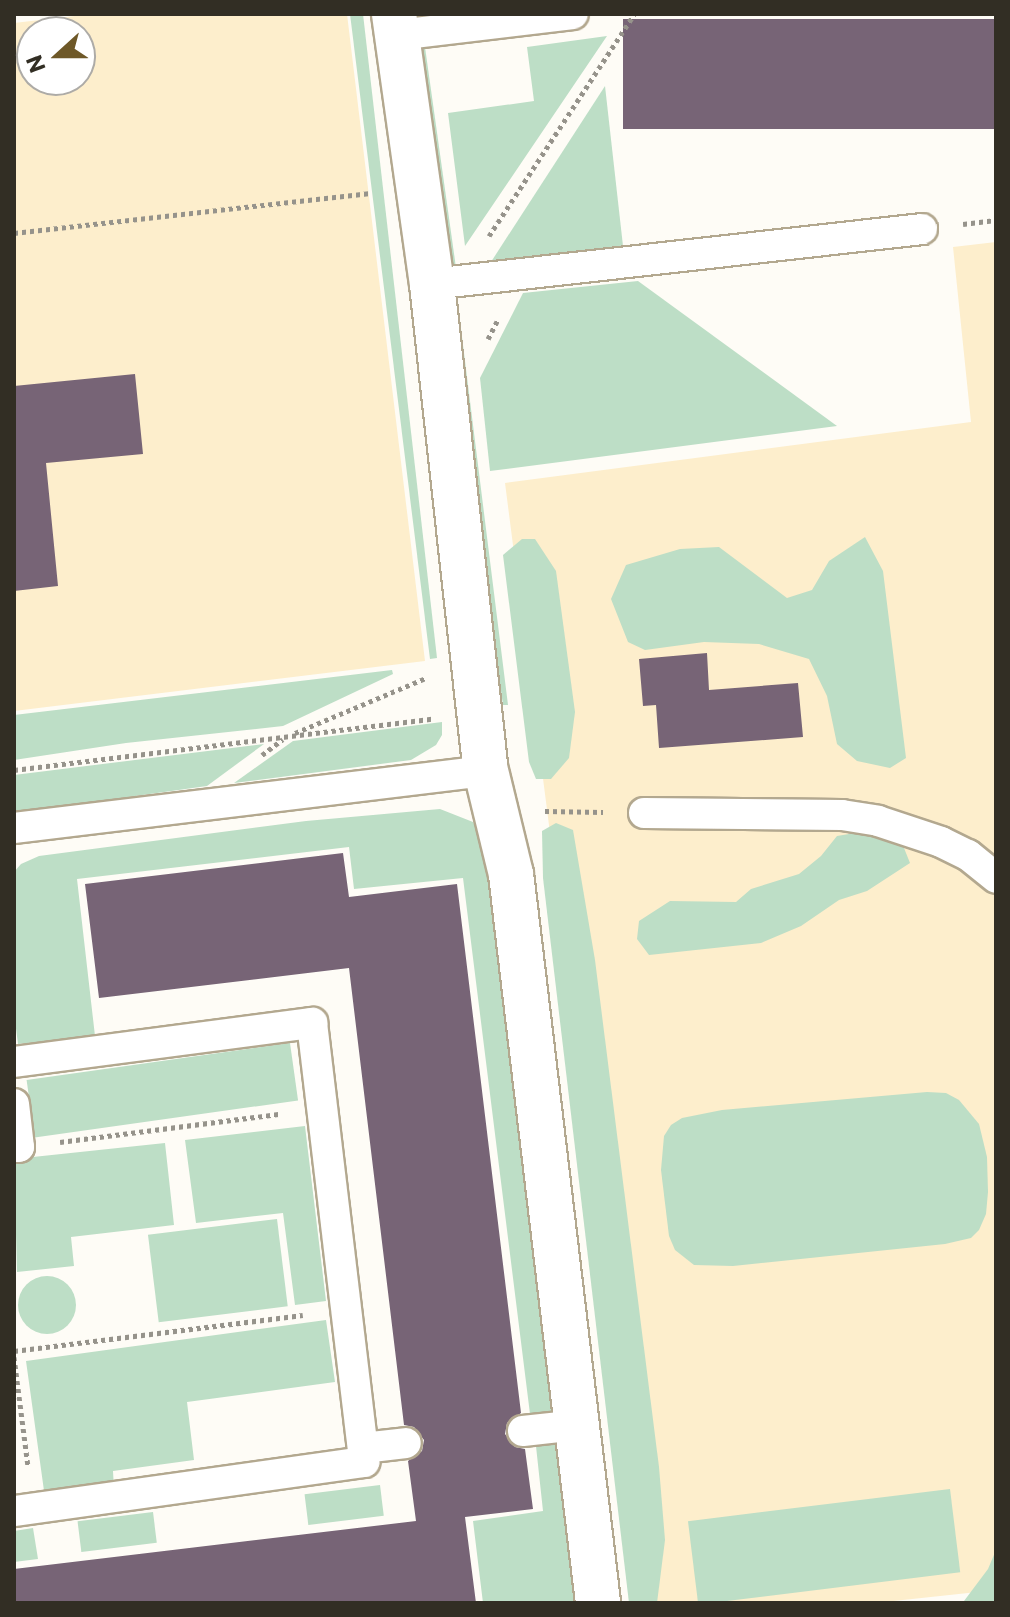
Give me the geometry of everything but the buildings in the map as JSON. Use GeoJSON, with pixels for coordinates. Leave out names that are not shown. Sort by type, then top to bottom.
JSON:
{"type":"FeatureCollection","features":[{"type":"Feature","properties":{"kind":"street"},"geometry":{"type":"LineString","coordinates":[[396,24],[446,282],[486,771],[511,874],[598,1603]]}},
{"type":"Feature","properties":{"kind":"lane"},"geometry":{"type":"LineString","coordinates":[[396,24],[573,14]]}},
{"type":"Feature","properties":{"kind":"lane"},"geometry":{"type":"LineString","coordinates":[[446,282],[922,229]]}},
{"type":"Feature","properties":{"kind":"lane"},"geometry":{"type":"LineString","coordinates":[[14,828],[486,771]]}},
{"type":"Feature","properties":{"kind":"lane"},"geometry":{"type":"LineString","coordinates":[[644,813],[804,812],[854,817],[941,842],[968,855],[996,878]]}},
{"type":"Feature","properties":{"kind":"lane"},"geometry":{"type":"LineString","coordinates":[[14,1062],[312,1023],[364,1462],[24,1510]]}},
{"type":"Feature","properties":{"kind":"lane"},"geometry":{"type":"LineString","coordinates":[[14,1104],[17,1147]]}},
{"type":"Feature","properties":{"kind":"lane"},"geometry":{"type":"LineString","coordinates":[[523,1431],[577,1425]]}},
{"type":"Feature","properties":{"kind":"lane"},"geometry":{"type":"LineString","coordinates":[[363,1448],[406,1443]]}},
{"type":"Feature","properties":{"kind":"path"},"geometry":{"type":"LineString","coordinates":[[446,282],[634,14]]}},
{"type":"Feature","properties":{"kind":"path"},"geometry":{"type":"LineString","coordinates":[[14,233],[379,192]]}},
{"type":"Feature","properties":{"kind":"path"},"geometry":{"type":"LineString","coordinates":[[286,737],[429,677]]}},
{"type":"Feature","properties":{"kind":"path"},"geometry":{"type":"LineString","coordinates":[[14,770],[434,719]]}},
{"type":"Feature","properties":{"kind":"path"},"geometry":{"type":"LineString","coordinates":[[535,811],[644,813]]}},
{"type":"Feature","properties":{"kind":"path"},"geometry":{"type":"LineString","coordinates":[[17,1147],[322,1109]]}},
{"type":"Feature","properties":{"kind":"path"},"geometry":{"type":"LineString","coordinates":[[14,1351],[346,1309]]}},
{"type":"Feature","properties":{"kind":"path"},"geometry":{"type":"LineString","coordinates":[[14,1357],[24,1510]]}},
{"type":"Feature","properties":{"kind":"shaded area"},"geometry":{"type":"Polygon","coordinates":[[[347,14],[425,661],[14,711],[14,23],[16,96],[96,96],[96,16],[75,16],[347,14]]]}},
{"type":"Feature","properties":{"kind":"shaded area"},"geometry":{"type":"Polygon","coordinates":[[[996,242],[996,1590],[875,1603],[649,1603],[505,483],[971,422],[953,247],[996,242]]]}},
{"type":"Feature","properties":{"kind":"green space"},"geometry":{"type":"Polygon","coordinates":[[[350,14],[363,14],[437,658],[430,659],[350,14]]]}},
{"type":"Feature","properties":{"kind":"green space"},"geometry":{"type":"Polygon","coordinates":[[[607,36],[465,246],[448,113],[534,101],[527,47],[607,36]]]}},
{"type":"Feature","properties":{"kind":"green space"},"geometry":{"type":"Polygon","coordinates":[[[424,40],[457,272],[445,273],[412,42],[424,40]]]}},
{"type":"Feature","properties":{"kind":"green space"},"geometry":{"type":"Polygon","coordinates":[[[605,86],[623,246],[489,265],[605,86]]]}},
{"type":"Feature","properties":{"kind":"green space"},"geometry":{"type":"Polygon","coordinates":[[[638,281],[837,426],[490,471],[480,378],[523,293],[638,281]]]}},
{"type":"Feature","properties":{"kind":"green space"},"geometry":{"type":"Polygon","coordinates":[[[456,289],[508,705],[503,705],[444,290],[456,289]]]}},
{"type":"Feature","properties":{"kind":"green space"},"geometry":{"type":"Polygon","coordinates":[[[865,537],[883,571],[906,758],[890,768],[857,761],[837,744],[827,696],[809,659],[759,644],[704,642],[645,650],[628,642],[611,599],[626,565],[680,549],[719,547],[787,598],[812,590],[829,561],[865,537]]]}},
{"type":"Feature","properties":{"kind":"green space"},"geometry":{"type":"Polygon","coordinates":[[[522,539],[535,539],[556,571],[575,712],[569,758],[551,779],[536,779],[529,762],[503,555],[522,539]]]}},
{"type":"Feature","properties":{"kind":"green space"},"geometry":{"type":"Polygon","coordinates":[[[392,670],[393,674],[283,726],[126,743],[14,760],[14,715],[392,670]]]}},
{"type":"Feature","properties":{"kind":"green space"},"geometry":{"type":"Polygon","coordinates":[[[442,722],[442,735],[436,745],[411,760],[234,783],[293,741],[442,722]]]}},
{"type":"Feature","properties":{"kind":"green space"},"geometry":{"type":"Polygon","coordinates":[[[264,744],[207,786],[14,813],[14,775],[264,744]]]}},
{"type":"Feature","properties":{"kind":"green space"},"geometry":{"type":"Polygon","coordinates":[[[440,809],[473,822],[494,860],[565,1410],[531,1422],[463,878],[354,889],[349,847],[77,879],[95,1036],[18,1044],[14,1013],[14,872],[21,864],[39,856],[306,821],[440,809]]]}},
{"type":"Feature","properties":{"kind":"green space"},"geometry":{"type":"Polygon","coordinates":[[[556,823],[573,830],[595,960],[659,1467],[665,1540],[657,1603],[629,1603],[543,878],[542,831],[556,823]]]}},
{"type":"Feature","properties":{"kind":"green space"},"geometry":{"type":"Polygon","coordinates":[[[873,830],[890,837],[904,848],[910,863],[867,891],[839,900],[801,926],[761,943],[649,955],[637,939],[639,921],[670,901],[736,902],[751,889],[799,874],[821,856],[837,836],[873,830]]]}},
{"type":"Feature","properties":{"kind":"green space"},"geometry":{"type":"Polygon","coordinates":[[[290,1043],[298,1100],[35,1137],[27,1080],[290,1043]]]}},
{"type":"Feature","properties":{"kind":"green space"},"geometry":{"type":"Polygon","coordinates":[[[927,1092],[946,1093],[959,1100],[979,1124],[987,1157],[988,1192],[986,1214],[979,1230],[971,1238],[945,1244],[733,1266],[694,1265],[675,1250],[669,1236],[661,1170],[664,1136],[671,1125],[682,1118],[722,1110],[927,1092]]]}},
{"type":"Feature","properties":{"kind":"green space"},"geometry":{"type":"Polygon","coordinates":[[[305,1126],[326,1301],[295,1305],[283,1213],[196,1223],[185,1140],[305,1126]]]}},
{"type":"Feature","properties":{"kind":"green space"},"geometry":{"type":"Polygon","coordinates":[[[165,1143],[174,1225],[71,1237],[74,1266],[17,1272],[14,1159],[165,1143]]]}},
{"type":"Feature","properties":{"kind":"green space"},"geometry":{"type":"Polygon","coordinates":[[[277,1219],[288,1306],[159,1322],[148,1235],[277,1219]]]}},
{"type":"Feature","properties":{"kind":"green space"},"geometry":{"type":"Polygon","coordinates":[[[47,1276],[68,1284],[76,1305],[68,1326],[47,1334],[26,1326],[18,1305],[26,1284],[47,1276]]]}},
{"type":"Feature","properties":{"kind":"green space"},"geometry":{"type":"Polygon","coordinates":[[[326,1320],[335,1382],[187,1402],[194,1460],[113,1471],[114,1489],[45,1498],[26,1361],[326,1320]]]}},
{"type":"Feature","properties":{"kind":"green space"},"geometry":{"type":"Polygon","coordinates":[[[560,1434],[589,1603],[483,1603],[473,1521],[543,1511],[535,1437],[560,1434]]]}},
{"type":"Feature","properties":{"kind":"green space"},"geometry":{"type":"Polygon","coordinates":[[[380,1485],[384,1516],[308,1525],[305,1494],[380,1485]]]}},
{"type":"Feature","properties":{"kind":"green space"},"geometry":{"type":"Polygon","coordinates":[[[950,1489],[960,1572],[698,1603],[688,1521],[950,1489]]]}},
{"type":"Feature","properties":{"kind":"green space"},"geometry":{"type":"Polygon","coordinates":[[[153,1512],[157,1543],[81,1552],[78,1521],[153,1512]]]}},
{"type":"Feature","properties":{"kind":"green space"},"geometry":{"type":"Polygon","coordinates":[[[33,1528],[38,1559],[14,1562],[14,1531],[33,1528]]]}},
{"type":"Feature","properties":{"kind":"green space"},"geometry":{"type":"Polygon","coordinates":[[[996,1550],[996,1603],[944,1603],[964,1601],[988,1569],[996,1550]]]}}]}
